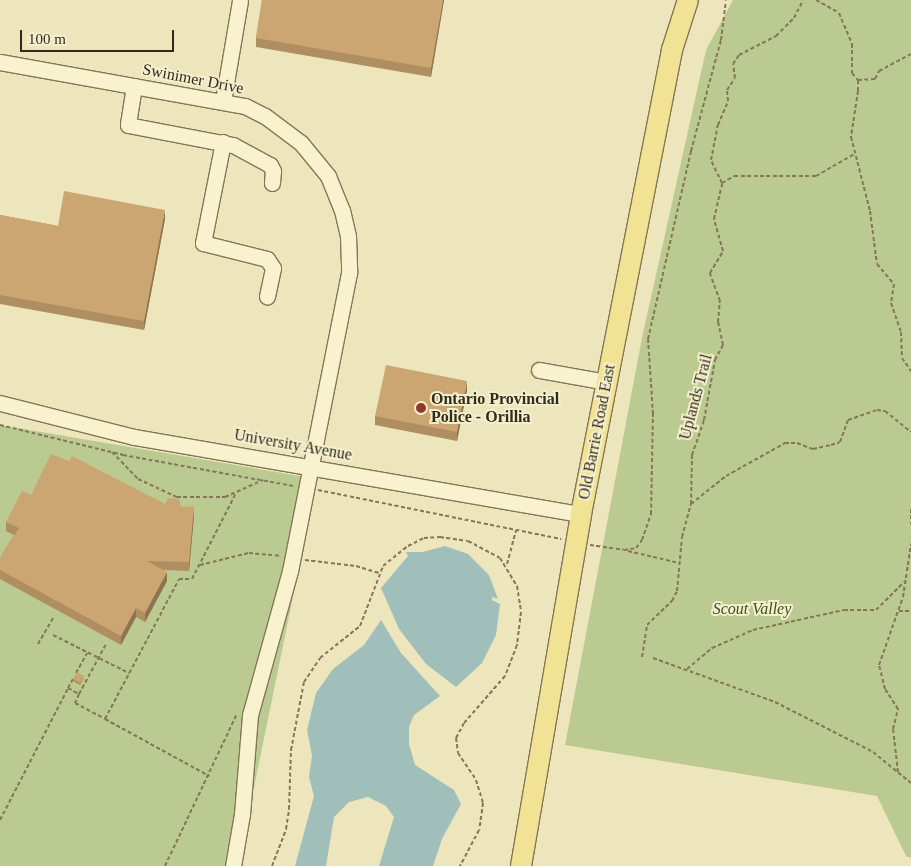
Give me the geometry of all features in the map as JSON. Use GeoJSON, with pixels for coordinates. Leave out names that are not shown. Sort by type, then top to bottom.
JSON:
{"type":"FeatureCollection","features":[{"type":"Feature","properties":{"kind":"main road","name":"Old Barrie Road East"},"geometry":{"type":"LineString","coordinates":[[521,866],[581,514],[672,50],[688,0]]}},
{"type":"Feature","properties":{"kind":"street"},"geometry":{"type":"LineString","coordinates":[[223,101],[240,0]]}},
{"type":"Feature","properties":{"kind":"street","name":"Swinimer Drive"},"geometry":{"type":"LineString","coordinates":[[0,62],[223,101],[265,116],[301,142],[328,176],[342,210],[348,236],[349,273],[290,572],[250,715],[242,814],[233,866]]}},
{"type":"Feature","properties":{"kind":"street"},"geometry":{"type":"LineString","coordinates":[[134,86],[128,125],[224,142],[270,165],[273,171],[272,183]]}},
{"type":"Feature","properties":{"kind":"street"},"geometry":{"type":"LineString","coordinates":[[224,142],[203,243],[267,259],[273,268],[267,296]]}},
{"type":"Feature","properties":{"kind":"street"},"geometry":{"type":"LineString","coordinates":[[539,370],[607,382]]}},
{"type":"Feature","properties":{"kind":"street","name":"University Avenue"},"geometry":{"type":"LineString","coordinates":[[0,403],[134,437],[312,466],[581,514]]}},
{"type":"Feature","properties":{"kind":"path"},"geometry":{"type":"LineString","coordinates":[[626,550],[639,545],[651,514],[653,414],[648,339],[691,151],[721,40],[726,0]]}},
{"type":"Feature","properties":{"kind":"path"},"geometry":{"type":"LineString","coordinates":[[803,0],[794,18],[776,36],[739,55],[733,64],[735,78],[727,90],[728,101],[718,125],[711,160],[722,183],[734,176],[816,176],[856,152]]}},
{"type":"Feature","properties":{"kind":"path"},"geometry":{"type":"LineString","coordinates":[[816,0],[839,13],[844,21],[852,44],[852,73],[858,80],[851,137],[870,211],[877,264],[894,284],[891,303],[900,332],[902,358],[911,372]]}},
{"type":"Feature","properties":{"kind":"path"},"geometry":{"type":"LineString","coordinates":[[858,80],[874,79],[878,71],[911,54]]}},
{"type":"Feature","properties":{"kind":"path","name":"Uplands Trail"},"geometry":{"type":"LineString","coordinates":[[642,657],[647,626],[672,601],[677,591],[682,537],[691,504],[692,455],[704,420],[715,360],[723,345],[718,322],[720,301],[710,273],[723,251],[714,219],[722,183]]}},
{"type":"Feature","properties":{"kind":"path"},"geometry":{"type":"LineString","coordinates":[[691,504],[726,476],[784,443],[797,443],[812,449],[840,442],[848,420],[877,410],[885,411],[911,432]]}},
{"type":"Feature","properties":{"kind":"path"},"geometry":{"type":"LineString","coordinates":[[0,425],[112,452],[308,488],[567,540]]}},
{"type":"Feature","properties":{"kind":"path"},"geometry":{"type":"LineString","coordinates":[[112,452],[138,479],[165,493],[210,499],[236,493],[262,480]]}},
{"type":"Feature","properties":{"kind":"path"},"geometry":{"type":"LineString","coordinates":[[105,719],[179,579],[192,579],[236,493]]}},
{"type":"Feature","properties":{"kind":"path"},"geometry":{"type":"LineString","coordinates":[[911,509],[911,524]]}},
{"type":"Feature","properties":{"kind":"path"},"geometry":{"type":"LineString","coordinates":[[507,565],[516,530]]}},
{"type":"Feature","properties":{"kind":"path"},"geometry":{"type":"LineString","coordinates":[[272,866],[286,829],[290,809],[291,750],[304,682],[320,658],[360,626],[383,566],[408,546],[424,538],[440,536],[456,537],[481,546],[507,565],[520,597],[517,645],[505,676],[464,723],[456,738],[458,753],[476,780],[483,803],[479,830],[460,866]]}},
{"type":"Feature","properties":{"kind":"path"},"geometry":{"type":"LineString","coordinates":[[898,772],[894,729],[898,709],[885,689],[879,665],[899,612],[911,544]]}},
{"type":"Feature","properties":{"kind":"path"},"geometry":{"type":"LineString","coordinates":[[597,547],[626,550],[679,563]]}},
{"type":"Feature","properties":{"kind":"path"},"geometry":{"type":"LineString","coordinates":[[686,669],[712,648],[753,630],[844,610],[876,610],[904,582]]}},
{"type":"Feature","properties":{"kind":"path"},"geometry":{"type":"LineString","coordinates":[[899,612],[911,611]]}},
{"type":"Feature","properties":{"kind":"path"},"geometry":{"type":"LineString","coordinates":[[38,644],[53,618]]}},
{"type":"Feature","properties":{"kind":"path"},"geometry":{"type":"LineString","coordinates":[[53,635],[128,674]]}},
{"type":"Feature","properties":{"kind":"path"},"geometry":{"type":"LineString","coordinates":[[106,644],[75,703],[209,776]]}},
{"type":"Feature","properties":{"kind":"path"},"geometry":{"type":"LineString","coordinates":[[0,820],[88,652]]}},
{"type":"Feature","properties":{"kind":"path"},"geometry":{"type":"LineString","coordinates":[[653,658],[686,669],[802,716],[873,752],[911,783]]}},
{"type":"Feature","properties":{"kind":"path"},"geometry":{"type":"LineString","coordinates":[[68,688],[79,694]]}},
{"type":"Feature","properties":{"kind":"path"},"geometry":{"type":"LineString","coordinates":[[165,866],[239,710]]}},
{"type":"Feature","properties":{"kind":"green space","name":"Scout Valley"},"geometry":{"type":"Polygon","coordinates":[[[733,0],[911,0],[911,858],[906,856],[877,796],[565,745],[642,338],[706,50],[733,0]]]}},
{"type":"Feature","properties":{"kind":"green space"},"geometry":{"type":"Polygon","coordinates":[[[0,425],[317,479],[238,866],[0,866],[0,425]]]}},
{"type":"Feature","properties":{"kind":"water"},"geometry":{"type":"Polygon","coordinates":[[[445,546],[468,554],[489,575],[498,599],[492,597],[492,600],[500,604],[496,635],[482,663],[456,687],[426,664],[399,629],[381,588],[408,556],[406,552],[422,552],[445,546]]]}},
{"type":"Feature","properties":{"kind":"water"},"geometry":{"type":"Polygon","coordinates":[[[381,620],[401,653],[440,696],[414,715],[409,727],[409,744],[415,765],[454,790],[461,804],[442,839],[433,866],[379,866],[394,817],[386,806],[368,797],[349,802],[334,817],[326,866],[295,866],[314,796],[309,777],[312,756],[307,730],[316,693],[333,669],[364,645],[381,620]]]}},
{"type":"Feature","properties":{"kind":"building"},"geometry":{"type":"Polygon","coordinates":[[[262,0],[443,0],[431,68],[256,38],[262,0]]]}},
{"type":"Feature","properties":{"kind":"building"},"geometry":{"type":"Polygon","coordinates":[[[64,191],[165,210],[144,321],[0,295],[0,215],[58,226],[64,191]]]}},
{"type":"Feature","properties":{"kind":"building","name":"Ontario Provincial Police - Orillia"},"geometry":{"type":"Polygon","coordinates":[[[386,365],[467,381],[457,432],[375,416],[386,365]]]}},
{"type":"Feature","properties":{"kind":"building"},"geometry":{"type":"Polygon","coordinates":[[[51,454],[69,461],[72,456],[165,504],[168,498],[179,499],[181,507],[194,506],[189,562],[147,561],[167,572],[145,613],[136,608],[121,636],[0,570],[0,558],[19,528],[6,522],[22,491],[31,495],[51,454]]]}},
{"type":"Feature","properties":{"kind":"building"},"geometry":{"type":"Polygon","coordinates":[[[77,672],[84,676],[80,683],[73,679],[77,672]]]}},
{"type":"Feature","properties":{"kind":"place","name":"Ontario Provincial Police - Orillia"},"geometry":{"type":"Point","coordinates":[421,408]}}]}
